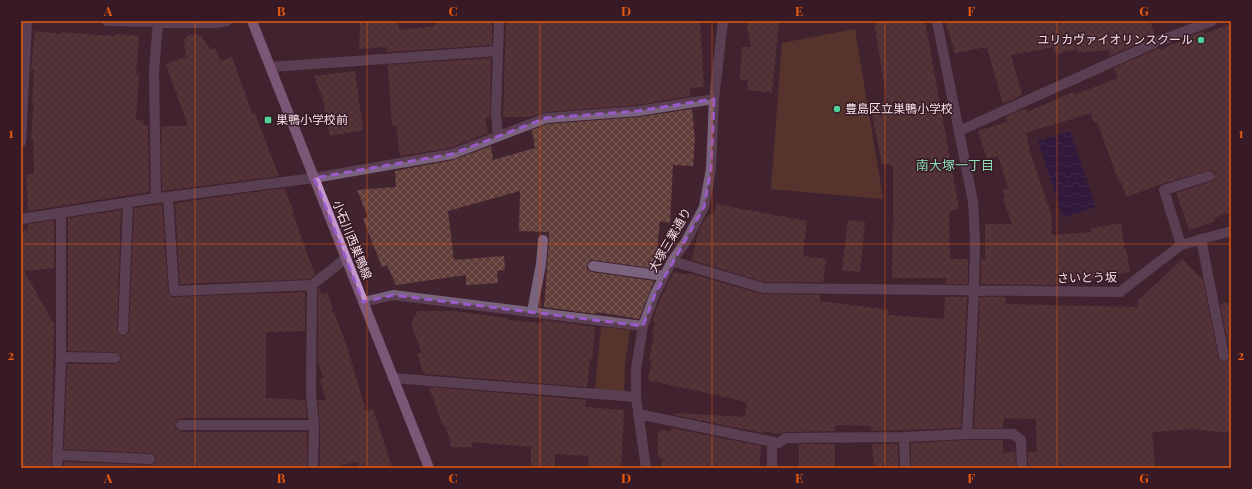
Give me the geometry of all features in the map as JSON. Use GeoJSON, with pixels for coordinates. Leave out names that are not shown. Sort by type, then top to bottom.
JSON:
{"type":"FeatureCollection","features":[{"type":"Feature","properties":{"kind":"main road","name":"小石川西巣鴨線"},"geometry":{"type":"LineString","coordinates":[[252,21],[429,468]]}},
{"type":"Feature","properties":{"kind":"street"},"geometry":{"type":"LineString","coordinates":[[21,142],[27,21]]}},
{"type":"Feature","properties":{"kind":"street"},"geometry":{"type":"LineString","coordinates":[[107,21],[216,23],[227,21]]}},
{"type":"Feature","properties":{"kind":"street"},"geometry":{"type":"LineString","coordinates":[[156,198],[154,71],[158,21]]}},
{"type":"Feature","properties":{"kind":"street"},"geometry":{"type":"LineString","coordinates":[[498,136],[496,114],[499,21]]}},
{"type":"Feature","properties":{"kind":"street","name":"大塚三業通り"},"geometry":{"type":"LineString","coordinates":[[646,468],[636,397],[636,369],[643,326],[655,294],[664,276],[672,261],[685,243],[704,207],[711,169],[714,99],[723,21]]}},
{"type":"Feature","properties":{"kind":"street"},"geometry":{"type":"LineString","coordinates":[[937,21],[973,202],[975,240],[974,290],[967,434]]}},
{"type":"Feature","properties":{"kind":"street"},"geometry":{"type":"LineString","coordinates":[[959,131],[1201,23],[1212,21]]}},
{"type":"Feature","properties":{"kind":"street"},"geometry":{"type":"LineString","coordinates":[[271,67],[497,51]]}},
{"type":"Feature","properties":{"kind":"street"},"geometry":{"type":"LineString","coordinates":[[21,219],[156,198],[314,178],[452,154],[546,118],[638,111],[714,99]]}},
{"type":"Feature","properties":{"kind":"street"},"geometry":{"type":"LineString","coordinates":[[1181,245],[1164,190],[1209,176]]}},
{"type":"Feature","properties":{"kind":"street"},"geometry":{"type":"LineString","coordinates":[[168,197],[174,291],[312,285],[346,258]]}},
{"type":"Feature","properties":{"kind":"street"},"geometry":{"type":"LineString","coordinates":[[123,330],[128,203]]}},
{"type":"Feature","properties":{"kind":"street"},"geometry":{"type":"LineString","coordinates":[[57,468],[61,357],[61,213]]}},
{"type":"Feature","properties":{"kind":"street","name":"さいとう坂"},"geometry":{"type":"LineString","coordinates":[[672,261],[763,288],[1120,292],[1181,245],[1231,231]]}},
{"type":"Feature","properties":{"kind":"street"},"geometry":{"type":"LineString","coordinates":[[1201,239],[1224,356]]}},
{"type":"Feature","properties":{"kind":"street"},"geometry":{"type":"LineString","coordinates":[[532,312],[543,240]]}},
{"type":"Feature","properties":{"kind":"street"},"geometry":{"type":"LineString","coordinates":[[593,266],[664,276]]}},
{"type":"Feature","properties":{"kind":"street"},"geometry":{"type":"LineString","coordinates":[[312,285],[311,393],[314,425],[313,468]]}},
{"type":"Feature","properties":{"kind":"street"},"geometry":{"type":"LineString","coordinates":[[363,302],[393,295],[643,326]]}},
{"type":"Feature","properties":{"kind":"street"},"geometry":{"type":"LineString","coordinates":[[61,357],[114,358]]}},
{"type":"Feature","properties":{"kind":"street"},"geometry":{"type":"LineString","coordinates":[[393,378],[636,397]]}},
{"type":"Feature","properties":{"kind":"street"},"geometry":{"type":"LineString","coordinates":[[638,414],[778,443],[786,438],[1013,434],[1021,440],[1022,468]]}},
{"type":"Feature","properties":{"kind":"street"},"geometry":{"type":"LineString","coordinates":[[181,425],[314,425]]}},
{"type":"Feature","properties":{"kind":"street"},"geometry":{"type":"LineString","coordinates":[[904,437],[905,468]]}},
{"type":"Feature","properties":{"kind":"street"},"geometry":{"type":"LineString","coordinates":[[772,442],[772,468]]}},
{"type":"Feature","properties":{"kind":"street"},"geometry":{"type":"LineString","coordinates":[[57,455],[150,459]]}},
{"type":"Feature","properties":{"kind":"highlighted area"},"geometry":{"type":"Polygon","coordinates":[[[714,99],[711,169],[704,207],[655,294],[643,326],[393,295],[363,302],[314,178],[452,154],[546,118],[638,111],[714,99]]]}},
{"type":"Feature","properties":{"kind":"shaded area"},"geometry":{"type":"Polygon","coordinates":[[[855,29],[883,199],[771,189],[782,43],[855,29]]]}},
{"type":"Feature","properties":{"kind":"shaded area"},"geometry":{"type":"Polygon","coordinates":[[[601,327],[630,330],[625,362],[624,392],[595,389],[601,327]]]}},
{"type":"Feature","properties":{"kind":"water"},"geometry":{"type":"Polygon","coordinates":[[[1070,131],[1096,207],[1063,218],[1038,141],[1070,131]]]}},
{"type":"Feature","properties":{"kind":"building"},"geometry":{"type":"Polygon","coordinates":[[[435,21],[492,22],[492,45],[387,52],[387,47],[359,49],[360,22],[398,22],[399,30],[435,26],[435,21]]]}},
{"type":"Feature","properties":{"kind":"building"},"geometry":{"type":"Polygon","coordinates":[[[506,21],[700,21],[704,87],[690,88],[690,96],[637,105],[546,112],[530,117],[503,117],[506,21]]]}},
{"type":"Feature","properties":{"kind":"building"},"geometry":{"type":"Polygon","coordinates":[[[746,21],[779,21],[772,93],[747,90],[748,80],[740,79],[742,47],[751,47],[746,21]]]}},
{"type":"Feature","properties":{"kind":"building"},"geometry":{"type":"Polygon","coordinates":[[[874,21],[925,21],[959,209],[949,211],[950,259],[968,259],[968,284],[946,284],[946,278],[892,278],[893,225],[895,226],[893,215],[893,165],[882,164],[870,104],[887,102],[874,21]]]}},
{"type":"Feature","properties":{"kind":"building"},"geometry":{"type":"Polygon","coordinates":[[[945,21],[1150,21],[1155,36],[1110,56],[1108,50],[1077,53],[1077,49],[1055,54],[1053,47],[1011,55],[1022,95],[1003,104],[987,47],[955,53],[945,21]]]}},
{"type":"Feature","properties":{"kind":"building"},"geometry":{"type":"Polygon","coordinates":[[[1231,23],[1231,212],[1214,218],[1215,221],[1189,230],[1176,193],[1213,181],[1215,174],[1210,170],[1162,184],[1126,197],[1121,182],[1119,183],[1097,121],[1094,122],[1091,113],[1026,133],[1030,152],[1051,213],[1052,235],[1091,232],[1091,228],[1121,223],[1130,272],[1052,285],[981,284],[981,259],[985,259],[985,224],[1012,224],[1003,198],[1005,197],[1002,190],[1008,188],[998,156],[987,159],[978,131],[1007,122],[1006,117],[1026,108],[1027,112],[1073,92],[1074,95],[1118,78],[1114,68],[1203,31],[1205,34],[1231,23]]]}},
{"type":"Feature","properties":{"kind":"building"},"geometry":{"type":"Polygon","coordinates":[[[35,31],[62,34],[62,32],[139,36],[136,74],[139,73],[136,120],[144,121],[143,125],[148,125],[149,192],[28,211],[26,174],[34,174],[33,139],[31,139],[34,103],[32,103],[34,70],[31,70],[35,31]]]}},
{"type":"Feature","properties":{"kind":"building"},"geometry":{"type":"Polygon","coordinates":[[[191,34],[201,36],[211,50],[215,48],[220,61],[232,57],[252,113],[255,113],[279,176],[162,191],[161,126],[188,126],[166,64],[186,57],[184,42],[186,37],[191,34]]]}},
{"type":"Feature","properties":{"kind":"building"},"geometry":{"type":"Polygon","coordinates":[[[491,58],[490,118],[485,118],[488,133],[450,148],[400,156],[396,125],[392,126],[388,65],[491,58]]]}},
{"type":"Feature","properties":{"kind":"building"},"geometry":{"type":"Polygon","coordinates":[[[355,71],[363,130],[330,136],[323,99],[314,76],[355,71]]]}},
{"type":"Feature","properties":{"kind":"building"},"geometry":{"type":"Polygon","coordinates":[[[692,109],[695,139],[693,166],[673,165],[670,223],[660,221],[655,268],[657,269],[594,260],[590,260],[587,265],[587,269],[592,272],[654,281],[639,319],[597,312],[596,314],[544,307],[549,232],[519,231],[520,191],[448,211],[454,260],[504,256],[505,270],[497,271],[498,283],[466,285],[466,275],[396,285],[387,265],[382,267],[363,219],[368,217],[357,190],[396,187],[395,171],[453,160],[491,146],[493,160],[535,148],[532,130],[547,124],[639,117],[692,109]]]}},
{"type":"Feature","properties":{"kind":"building"},"geometry":{"type":"Polygon","coordinates":[[[284,188],[294,211],[292,211],[315,275],[310,279],[180,284],[175,203],[284,188]]]}},
{"type":"Feature","properties":{"kind":"building"},"geometry":{"type":"Polygon","coordinates":[[[162,204],[168,291],[171,297],[305,292],[305,331],[266,332],[266,398],[305,400],[307,418],[181,418],[176,421],[175,428],[181,432],[307,432],[307,468],[64,468],[64,462],[150,465],[156,462],[156,456],[150,453],[64,449],[67,364],[115,364],[121,359],[120,355],[115,352],[68,351],[68,218],[121,210],[117,330],[119,335],[123,336],[128,334],[129,330],[134,208],[162,204]]]}},
{"type":"Feature","properties":{"kind":"building"},"geometry":{"type":"Polygon","coordinates":[[[716,204],[807,221],[803,256],[826,259],[823,282],[764,282],[692,260],[698,232],[708,214],[714,215],[716,204]]]}},
{"type":"Feature","properties":{"kind":"building"},"geometry":{"type":"Polygon","coordinates":[[[54,220],[54,268],[24,271],[54,324],[51,468],[21,468],[21,232],[28,230],[28,224],[54,220]]]}},
{"type":"Feature","properties":{"kind":"building"},"geometry":{"type":"Polygon","coordinates":[[[848,220],[865,222],[860,272],[842,270],[848,220]]]}},
{"type":"Feature","properties":{"kind":"building"},"geometry":{"type":"Polygon","coordinates":[[[1182,259],[1203,280],[1218,357],[1222,362],[1228,361],[1230,355],[1220,304],[1231,302],[1231,433],[1192,429],[1152,432],[1155,468],[1028,468],[1028,452],[1037,452],[1036,419],[1004,418],[1003,428],[974,428],[980,297],[1005,297],[1006,304],[1137,307],[1138,301],[1182,259]]]}},
{"type":"Feature","properties":{"kind":"building"},"geometry":{"type":"Polygon","coordinates":[[[674,272],[689,275],[689,273],[761,294],[821,295],[820,301],[889,310],[888,315],[944,319],[945,297],[967,297],[961,428],[871,431],[871,426],[835,425],[835,431],[786,432],[780,434],[763,431],[763,433],[674,415],[675,413],[745,417],[747,402],[648,380],[652,360],[649,360],[655,321],[652,321],[661,297],[674,272]]]}},
{"type":"Feature","properties":{"kind":"building"},"geometry":{"type":"Polygon","coordinates":[[[318,288],[322,294],[327,292],[332,306],[332,312],[334,312],[347,347],[366,411],[373,409],[392,468],[360,468],[358,462],[356,462],[329,468],[320,468],[320,425],[318,400],[326,400],[320,379],[323,378],[318,362],[318,288]]]}},
{"type":"Feature","properties":{"kind":"building"},"geometry":{"type":"Polygon","coordinates":[[[418,311],[454,311],[508,318],[508,320],[542,323],[543,320],[595,327],[592,359],[590,359],[587,387],[425,374],[417,353],[422,353],[412,327],[412,320],[418,311]]]}},
{"type":"Feature","properties":{"kind":"building"},"geometry":{"type":"Polygon","coordinates":[[[429,387],[586,400],[585,407],[624,410],[621,468],[588,468],[589,456],[555,454],[555,466],[531,466],[531,447],[472,442],[472,447],[452,447],[429,387]]]}},
{"type":"Feature","properties":{"kind":"building"},"geometry":{"type":"Polygon","coordinates":[[[671,428],[761,446],[759,468],[661,468],[662,458],[658,458],[658,430],[671,431],[671,428]]]}},
{"type":"Feature","properties":{"kind":"building"},"geometry":{"type":"Polygon","coordinates":[[[1003,440],[1003,453],[1015,452],[1016,468],[911,468],[911,443],[1003,440]]]}},
{"type":"Feature","properties":{"kind":"building"},"geometry":{"type":"Polygon","coordinates":[[[799,444],[835,444],[835,468],[799,467],[799,444]]]}},
{"type":"Feature","properties":{"kind":"building"},"geometry":{"type":"Polygon","coordinates":[[[872,444],[898,444],[898,468],[874,468],[872,444]]]}},
{"type":"Feature","properties":{"kind":"place","name":"ユリカヴァイオリンスクール"},"geometry":{"type":"Point","coordinates":[1201,40]}},
{"type":"Feature","properties":{"kind":"place","name":"豊島区立巣鴨小学校"},"geometry":{"type":"Point","coordinates":[837,109]}},
{"type":"Feature","properties":{"kind":"place","name":"巣鴨小学校前"},"geometry":{"type":"Point","coordinates":[268,120]}},
{"type":"Feature","properties":{"kind":"district","name":"南大塚一丁目"},"geometry":{"type":"Point","coordinates":[955,165]}}]}
